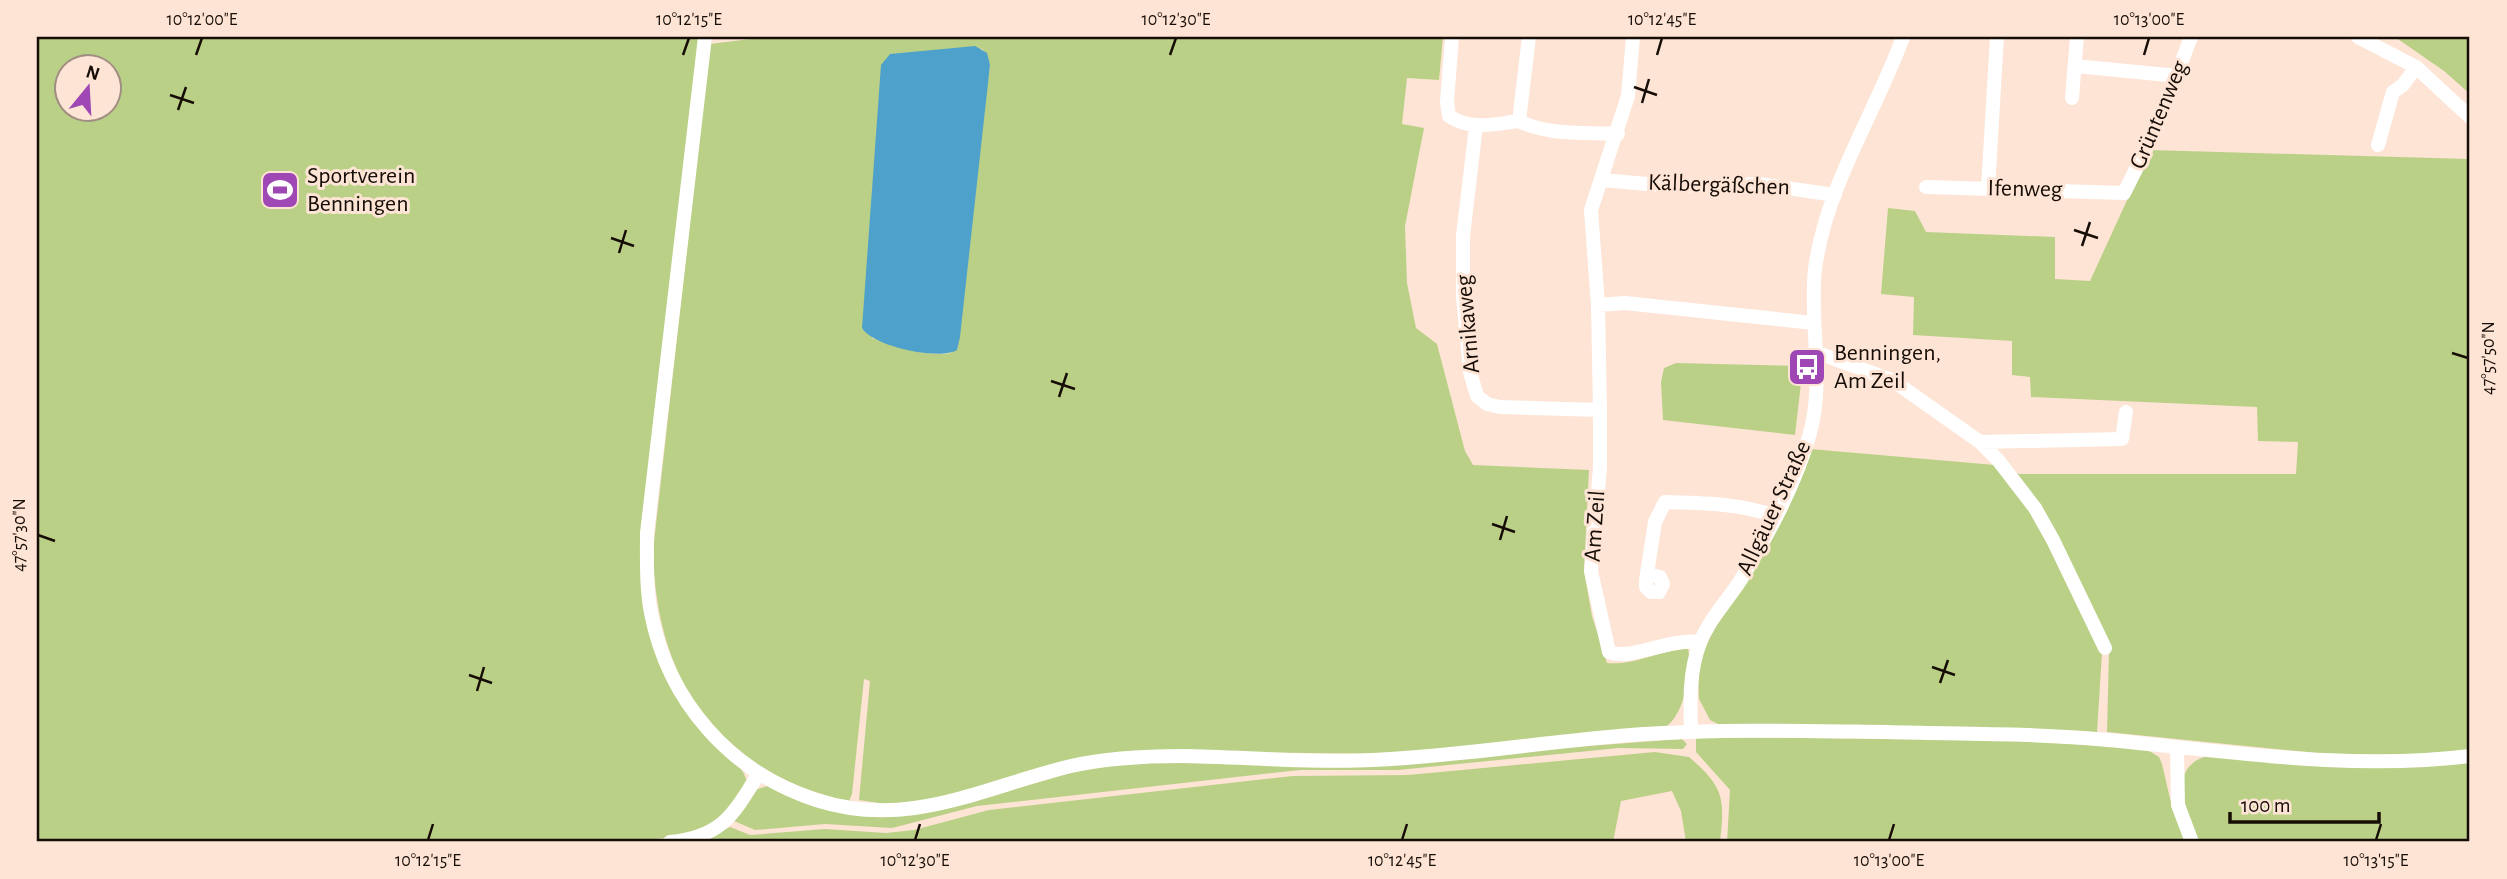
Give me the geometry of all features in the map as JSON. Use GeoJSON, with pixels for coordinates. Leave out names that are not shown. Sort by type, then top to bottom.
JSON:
{"type":"FeatureCollection","features":[{"type":"Feature","properties":{"kind":"street"},"geometry":{"type":"LineString","coordinates":[[705,37],[647,533],[647,576],[656,634],[678,690],[720,743],[759,773],[810,798],[835,806],[877,811],[904,810],[958,802],[1072,766],[1125,758],[1366,760],[1691,732],[2024,735],[2282,757],[2386,761],[2470,756]]}},
{"type":"Feature","properties":{"kind":"street"},"geometry":{"type":"LineString","coordinates":[[1452,37],[1447,102],[1449,116],[1459,122],[1476,126],[1519,121],[1549,131],[1618,134]]}},
{"type":"Feature","properties":{"kind":"street"},"geometry":{"type":"LineString","coordinates":[[1519,121],[1529,37]]}},
{"type":"Feature","properties":{"kind":"street","name":"Am Zeil"},"geometry":{"type":"LineString","coordinates":[[1633,37],[1628,96],[1618,134],[1591,210],[1598,305],[1600,410],[1600,468],[1591,571],[1609,652],[1620,657],[1675,641],[1700,642]]}},
{"type":"Feature","properties":{"kind":"street","name":"Allgäuer Straße"},"geometry":{"type":"LineString","coordinates":[[1691,732],[1692,678],[1700,642],[1748,567],[1775,516],[1796,474],[1810,432],[1818,392],[1818,353],[1814,323],[1815,270],[1835,195],[1903,37]]}},
{"type":"Feature","properties":{"kind":"street"},"geometry":{"type":"LineString","coordinates":[[1988,188],[1997,37]]}},
{"type":"Feature","properties":{"kind":"street"},"geometry":{"type":"LineString","coordinates":[[2072,98],[2077,37]]}},
{"type":"Feature","properties":{"kind":"street","name":"Grüntenweg"},"geometry":{"type":"LineString","coordinates":[[2124,193],[2178,76],[2191,37]]}},
{"type":"Feature","properties":{"kind":"street"},"geometry":{"type":"LineString","coordinates":[[2358,37],[2416,67],[2470,117]]}},
{"type":"Feature","properties":{"kind":"street"},"geometry":{"type":"LineString","coordinates":[[2075,66],[2178,76]]}},
{"type":"Feature","properties":{"kind":"street"},"geometry":{"type":"LineString","coordinates":[[2378,145],[2393,92],[2403,85],[2416,67]]}},
{"type":"Feature","properties":{"kind":"street","name":"Arnikaweg"},"geometry":{"type":"LineString","coordinates":[[1476,126],[1463,236],[1462,297],[1470,372],[1477,396],[1488,404],[1500,407],[1600,410]]}},
{"type":"Feature","properties":{"kind":"street","name":"Kälbergäßchen"},"geometry":{"type":"LineString","coordinates":[[1602,180],[1670,186],[1759,184],[1835,195]]}},
{"type":"Feature","properties":{"kind":"street","name":"Ifenweg"},"geometry":{"type":"LineString","coordinates":[[1926,187],[2124,193]]}},
{"type":"Feature","properties":{"kind":"street"},"geometry":{"type":"LineString","coordinates":[[1598,305],[1625,303],[1814,323]]}},
{"type":"Feature","properties":{"kind":"street"},"geometry":{"type":"LineString","coordinates":[[1818,353],[1892,380],[1980,442],[1998,460],[2035,508],[2069,569],[2105,648]]}},
{"type":"Feature","properties":{"kind":"street"},"geometry":{"type":"LineString","coordinates":[[1980,442],[2122,439],[2126,412]]}},
{"type":"Feature","properties":{"kind":"street"},"geometry":{"type":"LineString","coordinates":[[1646,580],[1655,522],[1665,502],[1704,503],[1759,510],[1775,516]]}},
{"type":"Feature","properties":{"kind":"street"},"geometry":{"type":"LineString","coordinates":[[2177,747],[2178,805],[2192,842]]}},
{"type":"Feature","properties":{"kind":"street"},"geometry":{"type":"LineString","coordinates":[[670,842],[698,837],[718,829],[734,814],[759,773]]}},
{"type":"Feature","properties":{"kind":"green space"},"geometry":{"type":"Polygon","coordinates":[[[37,37],[700,37],[645,502],[658,659],[682,707],[739,766],[747,784],[724,818],[683,836],[628,842],[37,842],[37,37]]]}},
{"type":"Feature","properties":{"kind":"green space"},"geometry":{"type":"Polygon","coordinates":[[[767,37],[1443,37],[1439,80],[1407,78],[1402,124],[1424,128],[1405,226],[1407,283],[1416,328],[1437,344],[1465,451],[1473,465],[1589,470],[1584,571],[1592,616],[1607,663],[1627,662],[1688,649],[1686,690],[1673,720],[1667,726],[1387,754],[1158,751],[956,796],[892,805],[859,800],[870,681],[864,679],[852,794],[849,801],[803,788],[764,768],[730,744],[703,714],[682,680],[666,641],[657,598],[653,551],[710,44],[767,37]],[[982,48],[872,338],[921,352],[951,353],[990,65],[982,48]]]}},
{"type":"Feature","properties":{"kind":"green space"},"geometry":{"type":"Polygon","coordinates":[[[2395,37],[2470,37],[2470,94],[2444,71],[2395,37]]]}},
{"type":"Feature","properties":{"kind":"green space"},"geometry":{"type":"Polygon","coordinates":[[[2150,150],[2468,159],[2470,750],[2392,756],[2335,755],[2107,732],[2109,651],[2012,471],[2019,474],[2296,474],[2298,442],[2258,441],[2257,407],[2031,397],[2030,377],[2012,375],[2012,341],[1913,335],[1914,297],[1881,294],[1888,208],[1915,211],[1926,232],[2055,237],[2055,279],[2090,281],[2150,150]]]}},
{"type":"Feature","properties":{"kind":"green space"},"geometry":{"type":"Polygon","coordinates":[[[1676,363],[1803,366],[1795,435],[1663,420],[1661,382],[1664,368],[1676,363]]]}},
{"type":"Feature","properties":{"kind":"green space"},"geometry":{"type":"Polygon","coordinates":[[[1810,449],[1995,465],[2032,513],[2102,653],[2097,732],[1722,726],[1710,720],[1699,699],[1698,672],[1704,649],[1810,449]]]}},
{"type":"Feature","properties":{"kind":"green space"},"geometry":{"type":"Polygon","coordinates":[[[1682,739],[1687,744],[1683,749],[1619,748],[1398,770],[1300,770],[977,806],[892,828],[825,824],[755,830],[734,821],[755,790],[767,786],[812,804],[950,808],[1087,768],[1139,762],[1318,766],[1682,739]]]}},
{"type":"Feature","properties":{"kind":"green space"},"geometry":{"type":"Polygon","coordinates":[[[1696,739],[2013,740],[2146,749],[2159,757],[2171,803],[2186,842],[1727,842],[1730,790],[1696,752],[1696,739]]]}},
{"type":"Feature","properties":{"kind":"green space"},"geometry":{"type":"Polygon","coordinates":[[[1655,752],[1689,757],[1716,785],[1722,804],[1720,842],[1686,842],[1681,811],[1672,791],[1621,801],[1613,842],[698,842],[730,827],[750,835],[825,829],[886,833],[914,830],[989,810],[1293,776],[1408,775],[1655,752]]]}},
{"type":"Feature","properties":{"kind":"green space"},"geometry":{"type":"Polygon","coordinates":[[[2212,755],[2470,761],[2470,842],[2198,842],[2185,803],[2184,778],[2188,768],[2197,760],[2212,755]]]}},
{"type":"Feature","properties":{"kind":"water"},"geometry":{"type":"Polygon","coordinates":[[[975,46],[987,53],[990,65],[960,337],[957,350],[948,353],[906,350],[879,341],[862,328],[881,65],[890,54],[975,46]]]}},
{"type":"Feature","properties":{"kind":"place","name":"Sportverein Benningen"},"geometry":{"type":"Point","coordinates":[280,190]}},
{"type":"Feature","properties":{"kind":"place","name":"Benningen, Am Zeil"},"geometry":{"type":"Point","coordinates":[1807,367]}}]}
